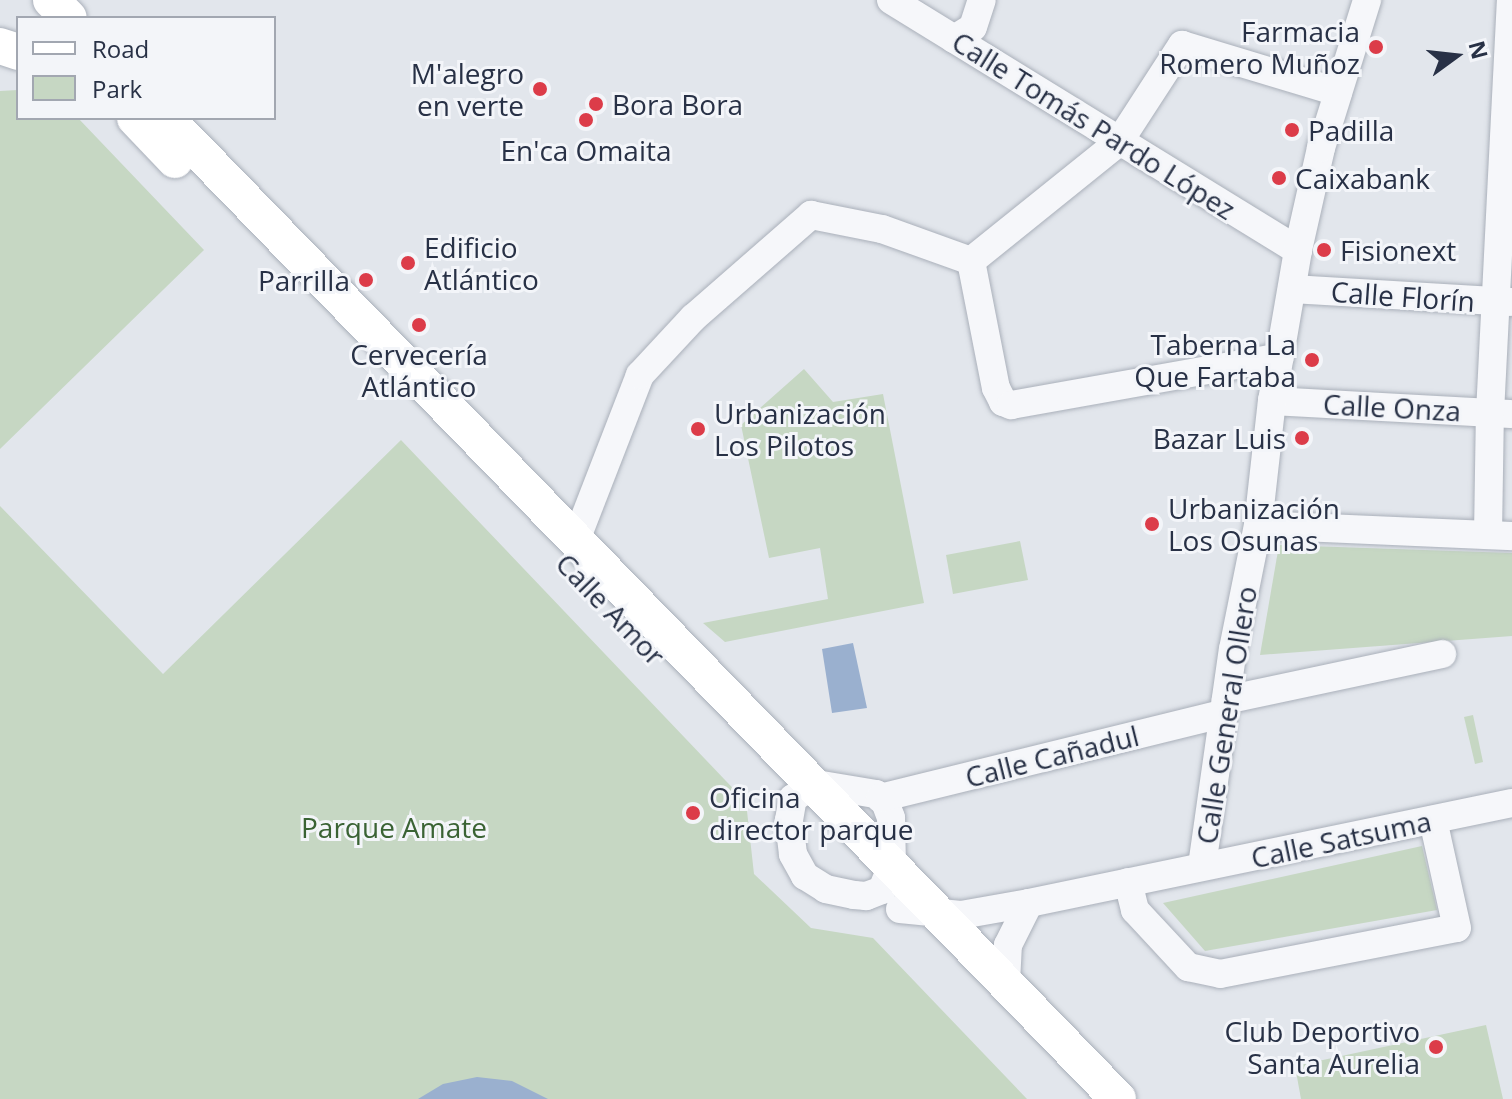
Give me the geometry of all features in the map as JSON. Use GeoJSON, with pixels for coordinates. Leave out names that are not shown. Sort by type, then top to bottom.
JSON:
{"type":"FeatureCollection","features":[{"type":"Feature","properties":{"kind":"main road"},"geometry":{"type":"LineString","coordinates":[[22,0],[37,16]]}},
{"type":"Feature","properties":{"kind":"main road"},"geometry":{"type":"LineString","coordinates":[[51,0],[67,16]]}},
{"type":"Feature","properties":{"kind":"main road","name":"Calle Amor"},"geometry":{"type":"LineString","coordinates":[[137,120],[803,791]]}},
{"type":"Feature","properties":{"kind":"main road","name":"Calle Amor"},"geometry":{"type":"LineString","coordinates":[[168,120],[576,540],[1087,1099]]}},
{"type":"Feature","properties":{"kind":"main road","name":"Calle Amor"},"geometry":{"type":"LineString","coordinates":[[891,888],[938,913],[1118,1099]]}},
{"type":"Feature","properties":{"kind":"street","name":"Calle Tomás Pardo López"},"geometry":{"type":"LineString","coordinates":[[891,0],[916,8],[954,39],[1298,250]]}},
{"type":"Feature","properties":{"kind":"street"},"geometry":{"type":"LineString","coordinates":[[954,39],[973,27],[982,0]]}},
{"type":"Feature","properties":{"kind":"street","name":"Calle General Ollero"},"geometry":{"type":"LineString","coordinates":[[1202,866],[1224,707],[1258,525],[1272,401],[1298,250],[1321,148],[1367,0]]}},
{"type":"Feature","properties":{"kind":"street"},"geometry":{"type":"LineString","coordinates":[[1258,525],[1500,536],[1511,0]]}},
{"type":"Feature","properties":{"kind":"street"},"geometry":{"type":"LineString","coordinates":[[1280,357],[1011,405],[1003,402],[996,388],[971,261],[1119,142],[1182,45],[1338,92]]}},
{"type":"Feature","properties":{"kind":"street","name":"Calle Amor"},"geometry":{"type":"LineString","coordinates":[[576,540],[640,375],[693,318],[811,215],[882,229],[971,261]]}},
{"type":"Feature","properties":{"kind":"street","name":"Calle Florín"},"geometry":{"type":"LineString","coordinates":[[1293,289],[1504,302]]}},
{"type":"Feature","properties":{"kind":"street","name":"Calle Onza"},"geometry":{"type":"LineString","coordinates":[[1272,401],[1501,413]]}},
{"type":"Feature","properties":{"kind":"street","name":"Calle Cañadul"},"geometry":{"type":"LineString","coordinates":[[880,798],[1224,707],[1442,654]]}},
{"type":"Feature","properties":{"kind":"street"},"geometry":{"type":"LineString","coordinates":[[842,787],[880,798],[891,818],[891,888],[866,896],[854,895],[826,889],[805,876],[793,854],[789,820],[803,791],[842,787]]}},
{"type":"Feature","properties":{"kind":"street","name":"Calle Satsuma"},"geometry":{"type":"LineString","coordinates":[[938,913],[961,915],[1029,903],[1512,803]]}},
{"type":"Feature","properties":{"kind":"street"},"geometry":{"type":"LineString","coordinates":[[1128,882],[1135,910],[1188,967],[1220,974],[1457,928],[1433,820]]}},
{"type":"Feature","properties":{"kind":"street"},"geometry":{"type":"LineString","coordinates":[[1006,982],[1008,945],[1029,903]]}},
{"type":"Feature","properties":{"kind":"green space"},"geometry":{"type":"Polygon","coordinates":[[[16,90],[16,120],[80,120],[204,250],[0,449],[0,91],[16,90]]]}},
{"type":"Feature","properties":{"kind":"green space"},"geometry":{"type":"Polygon","coordinates":[[[804,369],[833,402],[883,394],[924,603],[725,642],[703,623],[828,599],[820,548],[769,558],[741,425],[804,369]]]}},
{"type":"Feature","properties":{"kind":"green space","name":"Parque Amate"},"geometry":{"type":"Polygon","coordinates":[[[401,440],[746,802],[754,874],[811,928],[873,938],[1027,1099],[0,1099],[0,506],[163,674],[401,440]]]}},
{"type":"Feature","properties":{"kind":"green space"},"geometry":{"type":"Polygon","coordinates":[[[1020,541],[1028,580],[953,594],[946,555],[1020,541]]]}},
{"type":"Feature","properties":{"kind":"green space"},"geometry":{"type":"Polygon","coordinates":[[[1279,545],[1512,553],[1512,636],[1260,655],[1279,545]]]}},
{"type":"Feature","properties":{"kind":"green space"},"geometry":{"type":"Polygon","coordinates":[[[1473,715],[1483,762],[1475,764],[1464,717],[1473,715]]]}},
{"type":"Feature","properties":{"kind":"green space"},"geometry":{"type":"Polygon","coordinates":[[[1422,846],[1437,910],[1205,951],[1163,903],[1422,846]]]}},
{"type":"Feature","properties":{"kind":"green space","name":"Club Deportivo Santa Aurelia"},"geometry":{"type":"Polygon","coordinates":[[[1486,1025],[1503,1099],[1301,1099],[1295,1066],[1486,1025]]]}},
{"type":"Feature","properties":{"kind":"water"},"geometry":{"type":"Polygon","coordinates":[[[853,643],[867,708],[832,713],[822,649],[853,643]]]}},
{"type":"Feature","properties":{"kind":"water"},"geometry":{"type":"Polygon","coordinates":[[[477,1077],[512,1081],[548,1099],[418,1099],[443,1084],[477,1077]]]}},
{"type":"Feature","properties":{"kind":"place","name":"Farmacia Romero Muñoz"},"geometry":{"type":"Point","coordinates":[1376,47]}},
{"type":"Feature","properties":{"kind":"place","name":"M'alegro en verte"},"geometry":{"type":"Point","coordinates":[540,89]}},
{"type":"Feature","properties":{"kind":"place","name":"Bora Bora"},"geometry":{"type":"Point","coordinates":[596,104]}},
{"type":"Feature","properties":{"kind":"place","name":"En'ca Omaita"},"geometry":{"type":"Point","coordinates":[586,120]}},
{"type":"Feature","properties":{"kind":"place","name":"Padilla"},"geometry":{"type":"Point","coordinates":[1292,130]}},
{"type":"Feature","properties":{"kind":"place","name":"Caixabank"},"geometry":{"type":"Point","coordinates":[1279,178]}},
{"type":"Feature","properties":{"kind":"place","name":"Fisionext"},"geometry":{"type":"Point","coordinates":[1324,250]}},
{"type":"Feature","properties":{"kind":"place","name":"Edificio Atlántico"},"geometry":{"type":"Point","coordinates":[408,263]}},
{"type":"Feature","properties":{"kind":"place","name":"Parrilla"},"geometry":{"type":"Point","coordinates":[366,280]}},
{"type":"Feature","properties":{"kind":"place","name":"Cervecería Atlántico"},"geometry":{"type":"Point","coordinates":[419,325]}},
{"type":"Feature","properties":{"kind":"place","name":"Taberna La Que Fartaba"},"geometry":{"type":"Point","coordinates":[1312,360]}},
{"type":"Feature","properties":{"kind":"place","name":"Urbanización Los Pilotos"},"geometry":{"type":"Point","coordinates":[698,429]}},
{"type":"Feature","properties":{"kind":"place","name":"Bazar Luis"},"geometry":{"type":"Point","coordinates":[1302,438]}},
{"type":"Feature","properties":{"kind":"place","name":"Urbanización Los Osunas"},"geometry":{"type":"Point","coordinates":[1152,524]}},
{"type":"Feature","properties":{"kind":"place","name":"Oficina director parque"},"geometry":{"type":"Point","coordinates":[693,813]}},
{"type":"Feature","properties":{"kind":"place","name":"Club Deportivo Santa Aurelia"},"geometry":{"type":"Point","coordinates":[1436,1047]}}]}
